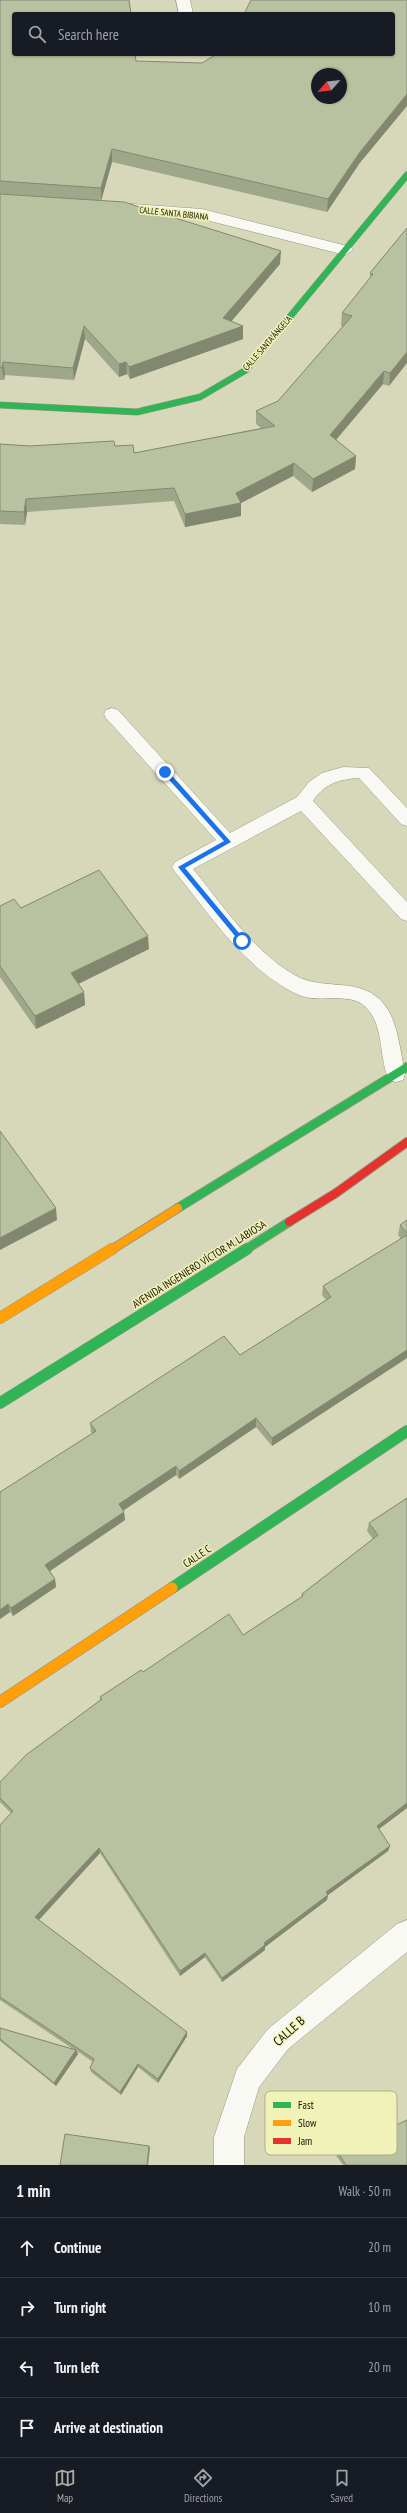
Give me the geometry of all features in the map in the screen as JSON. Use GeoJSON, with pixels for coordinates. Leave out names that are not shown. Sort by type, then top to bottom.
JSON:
{"type":"FeatureCollection","features":[{"type":"Feature","properties":{"kind":"street"},"geometry":{"type":"LineString","coordinates":[[182,0],[185,12]]}},
{"type":"Feature","properties":{"kind":"street","name":"CALLE SANTA ÁNGELA"},"geometry":{"type":"LineString","coordinates":[[0,405],[137,412],[200,397],[246,370],[407,175]]}},
{"type":"Feature","properties":{"kind":"street","name":"CALLE SANTA BIBIANA"},"geometry":{"type":"LineString","coordinates":[[101,207],[202,214],[345,250]]}},
{"type":"Feature","properties":{"kind":"street"},"geometry":{"type":"LineString","coordinates":[[0,1318],[402,1070]]}},
{"type":"Feature","properties":{"kind":"street","name":"AVENIDA INGENIERO VÍCTOR M. LABIOSA"},"geometry":{"type":"LineString","coordinates":[[0,1403],[336,1193],[407,1142]]}},
{"type":"Feature","properties":{"kind":"street","name":"CALLE C"},"geometry":{"type":"LineString","coordinates":[[0,1702],[407,1431]]}},
{"type":"Feature","properties":{"kind":"street","name":"CALLE B"},"geometry":{"type":"LineString","coordinates":[[229,2165],[229,2137],[247,2079],[278,2039],[407,1934]]}},
{"type":"Feature","properties":{"kind":"lane"},"geometry":{"type":"LineString","coordinates":[[112,714],[228,842]]}},
{"type":"Feature","properties":{"kind":"lane"},"geometry":{"type":"LineString","coordinates":[[402,1070],[385,1022],[369,999],[358,993],[306,990],[281,976],[252,953],[181,867],[303,802],[312,786],[336,773],[363,772],[407,819]]}},
{"type":"Feature","properties":{"kind":"lane"},"geometry":{"type":"LineString","coordinates":[[303,802],[407,914]]}},
{"type":"Feature","properties":{"kind":"building"},"geometry":{"type":"Polygon","coordinates":[[[0,0],[129,0],[131,12],[12,12],[12,56],[135,56],[136,61],[202,63],[214,56],[395,56],[395,12],[245,12],[251,0],[407,0],[407,94],[360,152],[328,199],[112,149],[101,188],[0,181],[0,0]]]}},
{"type":"Feature","properties":{"kind":"building"},"geometry":{"type":"Polygon","coordinates":[[[0,194],[124,202],[281,251],[223,318],[243,326],[129,367],[126,362],[119,364],[84,326],[73,368],[3,362],[2,368],[0,367],[0,194]]]}},
{"type":"Feature","properties":{"kind":"building"},"geometry":{"type":"Polygon","coordinates":[[[407,228],[407,352],[390,373],[384,371],[330,435],[356,456],[313,479],[294,463],[236,493],[241,503],[185,514],[174,488],[26,499],[24,512],[0,511],[0,444],[29,446],[114,441],[115,446],[133,445],[134,453],[275,426],[256,411],[278,401],[352,316],[342,313],[373,274],[370,273],[407,228]]]}},
{"type":"Feature","properties":{"kind":"building"},"geometry":{"type":"Polygon","coordinates":[[[99,870],[148,936],[71,973],[84,992],[35,1016],[0,966],[0,906],[14,899],[21,908],[99,870]]]}},
{"type":"Feature","properties":{"kind":"building"},"geometry":{"type":"Polygon","coordinates":[[[0,1131],[56,1208],[0,1238],[0,1131]]]}},
{"type":"Feature","properties":{"kind":"building"},"geometry":{"type":"Polygon","coordinates":[[[407,1220],[407,1233],[400,1225],[407,1220]]]}},
{"type":"Feature","properties":{"kind":"building"},"geometry":{"type":"Polygon","coordinates":[[[407,1235],[407,1350],[272,1438],[256,1418],[179,1471],[176,1466],[119,1504],[124,1512],[45,1565],[55,1579],[11,1608],[8,1604],[0,1610],[0,1492],[96,1431],[90,1423],[224,1336],[240,1355],[331,1297],[323,1286],[407,1235]]]}},
{"type":"Feature","properties":{"kind":"building"},"geometry":{"type":"Polygon","coordinates":[[[407,1498],[407,1803],[377,1826],[390,1846],[326,1892],[328,1895],[264,1943],[265,1945],[222,1978],[205,1953],[180,1971],[99,1848],[35,1917],[187,2032],[158,2079],[138,2064],[120,2092],[90,2068],[94,2059],[0,1997],[0,1825],[13,1811],[0,1798],[0,1782],[26,1755],[102,1699],[100,1697],[141,1670],[143,1672],[229,1614],[243,1635],[303,1596],[302,1594],[378,1535],[369,1523],[407,1498]]]}},
{"type":"Feature","properties":{"kind":"building"},"geometry":{"type":"Polygon","coordinates":[[[0,2028],[76,2050],[54,2083],[0,2039],[0,2028]]]}},
{"type":"Feature","properties":{"kind":"building"},"geometry":{"type":"Polygon","coordinates":[[[407,2120],[407,2165],[346,2165],[340,2155],[397,2155],[397,2124],[407,2120]]]}},
{"type":"Feature","properties":{"kind":"building"},"geometry":{"type":"Polygon","coordinates":[[[65,2134],[149,2146],[147,2165],[60,2165],[65,2134]]]}},
{"type":"Feature","properties":{"kind":"traffic: fast"},"geometry":{"type":"LineString","coordinates":[[0,405],[137,412],[200,397],[246,370],[407,175]]}},
{"type":"Feature","properties":{"kind":"traffic: fast"},"geometry":{"type":"LineString","coordinates":[[178,1208],[407,1067]]}},
{"type":"Feature","properties":{"kind":"traffic: fast"},"geometry":{"type":"LineString","coordinates":[[0,1403],[289,1222]]}},
{"type":"Feature","properties":{"kind":"traffic: fast"},"geometry":{"type":"LineString","coordinates":[[172,1588],[407,1431]]}},
{"type":"Feature","properties":{"kind":"traffic: slow"},"geometry":{"type":"LineString","coordinates":[[0,1318],[178,1208]]}},
{"type":"Feature","properties":{"kind":"traffic: slow"},"geometry":{"type":"LineString","coordinates":[[0,1702],[172,1588]]}},
{"type":"Feature","properties":{"kind":"traffic: jam"},"geometry":{"type":"LineString","coordinates":[[289,1222],[336,1193],[407,1142]]}},
{"type":"Feature","properties":{"kind":"route"},"geometry":{"type":"LineString","coordinates":[[165,772],[228,842],[181,867],[242,941]]}}]}
